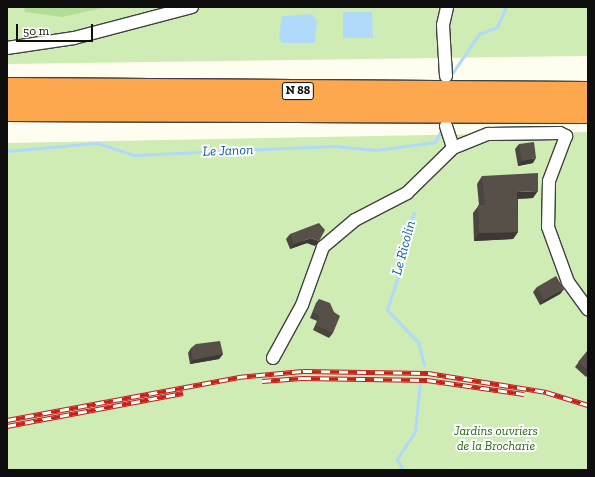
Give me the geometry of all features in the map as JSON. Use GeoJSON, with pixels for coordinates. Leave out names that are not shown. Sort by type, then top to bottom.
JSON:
{"type":"FeatureCollection","features":[{"type":"Feature","properties":{"kind":"highway","name":"N 88"},"geometry":{"type":"LineString","coordinates":[[7,89],[588,93]]}},
{"type":"Feature","properties":{"kind":"highway","name":"N 88"},"geometry":{"type":"LineString","coordinates":[[7,110],[588,112]]}},
{"type":"Feature","properties":{"kind":"street"},"geometry":{"type":"LineString","coordinates":[[7,48],[74,38],[192,7]]}},
{"type":"Feature","properties":{"kind":"street"},"geometry":{"type":"LineString","coordinates":[[446,76],[443,25],[447,7]]}},
{"type":"Feature","properties":{"kind":"street"},"geometry":{"type":"LineString","coordinates":[[446,126],[453,148]]}},
{"type":"Feature","properties":{"kind":"street"},"geometry":{"type":"LineString","coordinates":[[273,358],[300,310],[322,247],[355,220],[407,193],[453,148],[488,134],[560,133],[566,136],[550,181],[548,227],[568,282],[588,310]]}},
{"type":"Feature","properties":{"kind":"green space"},"geometry":{"type":"Polygon","coordinates":[[[7,7],[588,7],[588,56],[7,64],[7,7]]]}},
{"type":"Feature","properties":{"kind":"green space"},"geometry":{"type":"Polygon","coordinates":[[[24,7],[107,7],[62,17],[25,12],[24,7]]]}},
{"type":"Feature","properties":{"kind":"green space","name":"Jardins ouvriers de la Brocharie"},"geometry":{"type":"Polygon","coordinates":[[[588,132],[588,470],[7,470],[7,143],[588,132]]]}},
{"type":"Feature","properties":{"kind":"water"},"geometry":{"type":"Polygon","coordinates":[[[343,12],[372,12],[373,38],[343,38],[343,12]]]}},
{"type":"Feature","properties":{"kind":"water"},"geometry":{"type":"Polygon","coordinates":[[[312,14],[317,21],[315,43],[282,43],[279,36],[282,16],[312,14]]]}},
{"type":"Feature","properties":{"kind":"building"},"geometry":{"type":"Polygon","coordinates":[[[534,142],[536,158],[522,161],[519,144],[534,142]]]}},
{"type":"Feature","properties":{"kind":"building"},"geometry":{"type":"Polygon","coordinates":[[[538,173],[538,191],[517,192],[518,232],[479,233],[478,205],[485,205],[482,176],[538,173]]]}},
{"type":"Feature","properties":{"kind":"building"},"geometry":{"type":"Polygon","coordinates":[[[319,223],[325,230],[319,241],[311,238],[294,244],[290,234],[319,223]]]}},
{"type":"Feature","properties":{"kind":"building"},"geometry":{"type":"Polygon","coordinates":[[[556,276],[564,289],[544,300],[537,287],[556,276]]]}},
{"type":"Feature","properties":{"kind":"building"},"geometry":{"type":"Polygon","coordinates":[[[319,299],[330,303],[334,312],[340,316],[333,333],[316,325],[320,316],[313,313],[319,299]]]}},
{"type":"Feature","properties":{"kind":"building"},"geometry":{"type":"Polygon","coordinates":[[[220,341],[223,354],[193,360],[191,348],[196,344],[220,341]]]}},
{"type":"Feature","properties":{"kind":"building"},"geometry":{"type":"Polygon","coordinates":[[[588,350],[588,370],[578,362],[588,350]]]}},
{"type":"Feature","properties":{"kind":"waterway","name":"Le Janon"},"geometry":{"type":"LineString","coordinates":[[451,75],[479,34],[497,27],[506,7]]}},
{"type":"Feature","properties":{"kind":"waterway","name":"Le Janon"},"geometry":{"type":"LineString","coordinates":[[7,151],[97,143],[135,155],[334,146],[376,150],[435,142],[442,128]]}},
{"type":"Feature","properties":{"kind":"waterway","name":"Le Ricolin"},"geometry":{"type":"LineString","coordinates":[[414,213],[404,238],[402,264],[387,310],[418,342],[424,365]]}},
{"type":"Feature","properties":{"kind":"waterway","name":"Le Ricolin"},"geometry":{"type":"LineString","coordinates":[[403,470],[397,459],[415,431],[420,383]]}},
{"type":"Feature","properties":{"kind":"railway"},"geometry":{"type":"LineString","coordinates":[[7,420],[238,377],[303,371],[428,373],[546,392],[588,405]]}},
{"type":"Feature","properties":{"kind":"railway"},"geometry":{"type":"LineString","coordinates":[[262,381],[302,378],[427,380],[524,394]]}},
{"type":"Feature","properties":{"kind":"railway"},"geometry":{"type":"LineString","coordinates":[[7,426],[183,393]]}}]}
